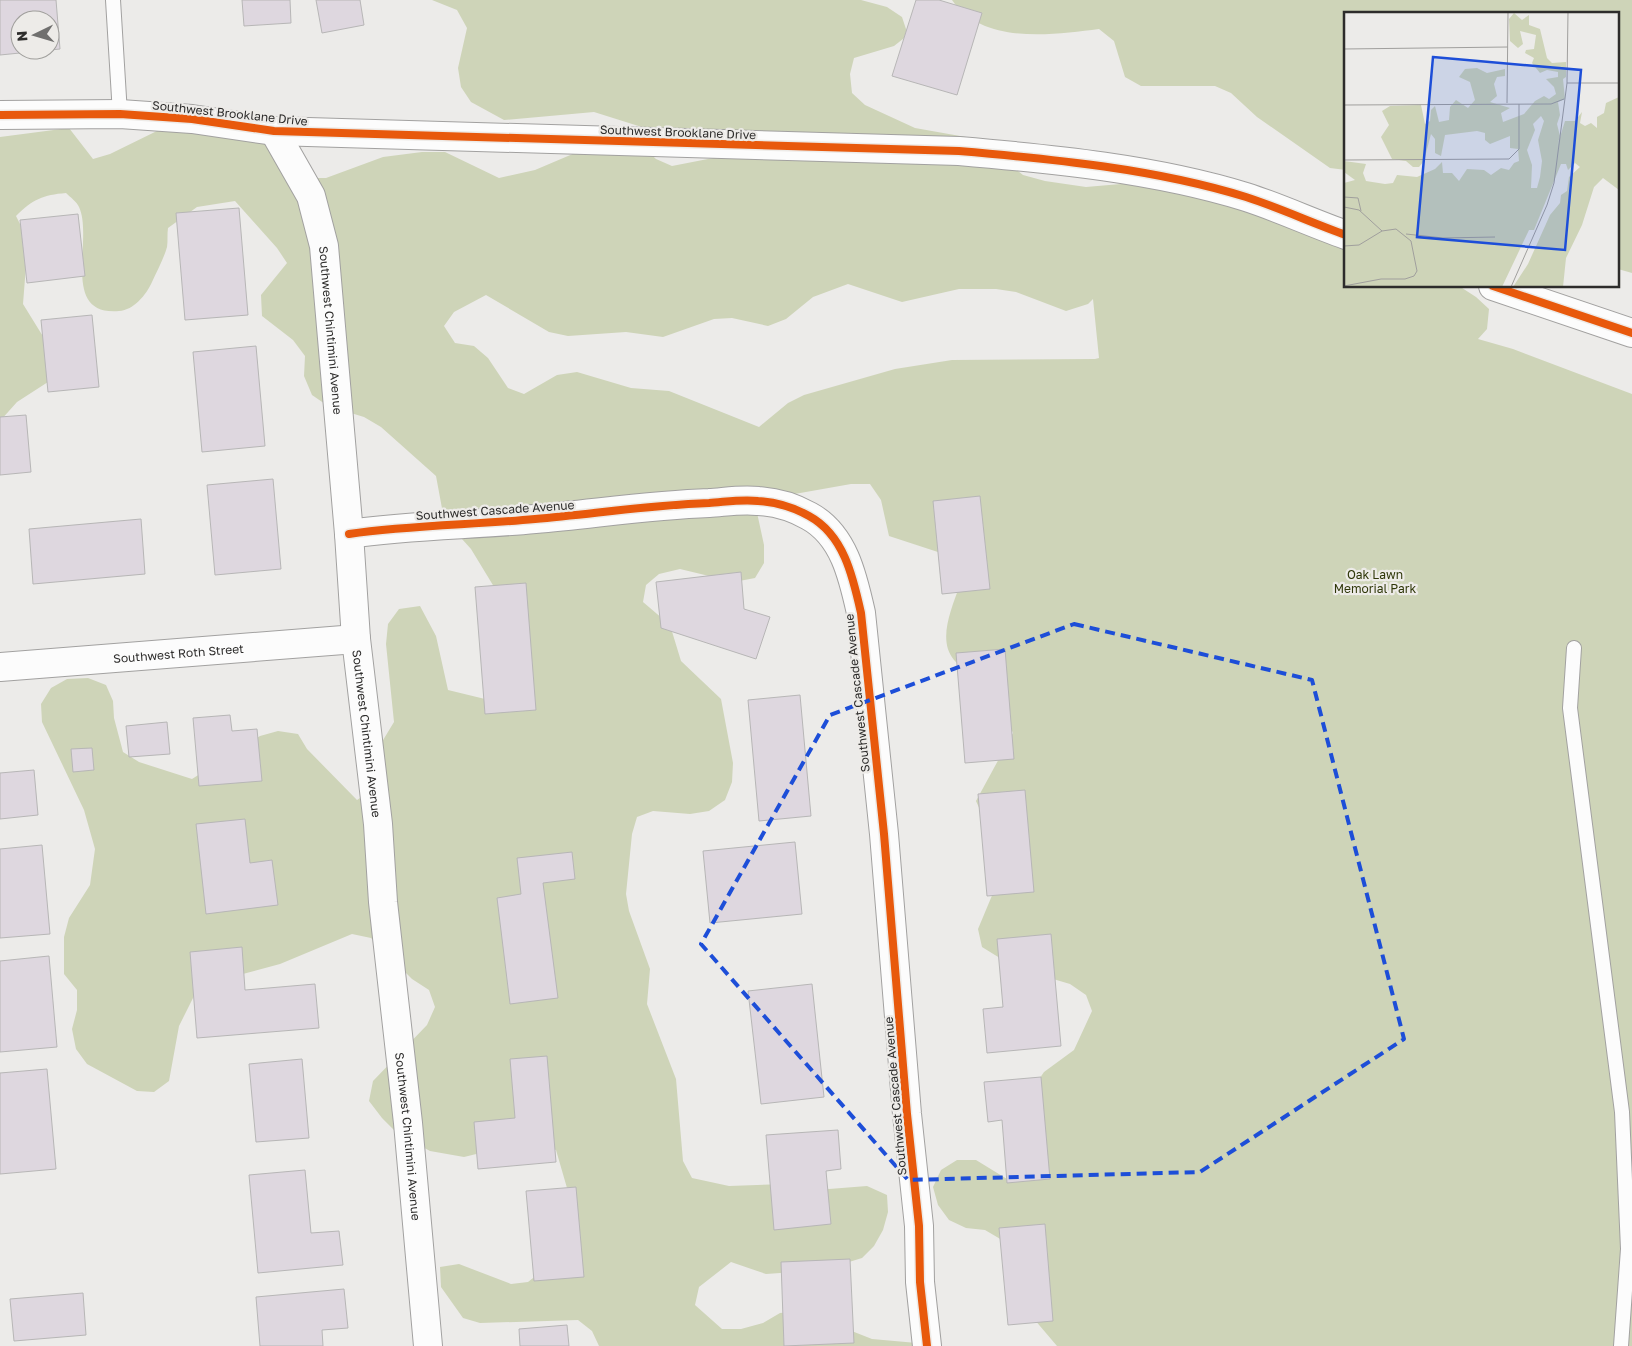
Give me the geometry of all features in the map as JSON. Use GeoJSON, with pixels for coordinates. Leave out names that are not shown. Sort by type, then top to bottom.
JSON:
{"type":"FeatureCollection","features":[{"type":"Feature","properties":{"kind":"street","name":"Southwest Brooklane Drive"},"geometry":{"type":"LineString","coordinates":[[0,115],[120,114],[192,119],[274,131],[959,151],[1037,158],[1160,176],[1236,195],[1302,217],[1344,234]]}},
{"type":"Feature","properties":{"kind":"street","name":"Southwest Chintimini Avenue"},"geometry":{"type":"LineString","coordinates":[[274,131],[311,196],[324,246],[350,534],[356,638],[378,824],[383,902],[408,1124],[428,1346]]}},
{"type":"Feature","properties":{"kind":"street"},"geometry":{"type":"LineString","coordinates":[[1499,288],[1632,333]]}},
{"type":"Feature","properties":{"kind":"street","name":"Southwest Cascade Avenue"},"geometry":{"type":"LineString","coordinates":[[350,534],[390,528],[533,520],[692,503],[757,500],[791,507],[811,517],[828,531],[843,553],[854,578],[860,613],[884,834],[907,1114],[919,1226],[920,1282],[927,1346]]}},
{"type":"Feature","properties":{"kind":"street","name":"Southwest Roth Street"},"geometry":{"type":"LineString","coordinates":[[0,667],[356,638]]}},
{"type":"Feature","properties":{"kind":"lane"},"geometry":{"type":"LineString","coordinates":[[113,0],[120,114]]}},
{"type":"Feature","properties":{"kind":"lane"},"geometry":{"type":"LineString","coordinates":[[1574,648],[1570,708],[1622,1112],[1628,1250],[1620,1346]]}},
{"type":"Feature","properties":{"kind":"highlighted area"},"geometry":{"type":"Polygon","coordinates":[[[1074,624],[1312,680],[1404,1039],[1200,1172],[908,1180],[701,944],[830,715],[1074,624]]]}},
{"type":"Feature","properties":{"kind":"green space","name":"Oak Lawn Memorial Park"},"geometry":{"type":"Polygon","coordinates":[[[432,0],[861,0],[887,7],[902,17],[908,35],[894,46],[854,58],[850,74],[852,93],[865,105],[915,128],[977,139],[1023,175],[1045,181],[1086,187],[1144,182],[1344,232],[1344,288],[1462,288],[1489,309],[1487,329],[1478,339],[1513,349],[1632,394],[1632,1346],[1057,1346],[1034,1319],[1002,1240],[985,1230],[966,1228],[949,1220],[938,1205],[933,1187],[941,1170],[957,1160],[976,1160],[1007,1179],[1033,1088],[1044,1072],[1074,1050],[1092,1011],[1086,995],[1070,984],[1016,968],[982,947],[978,929],[1001,874],[1001,856],[976,801],[1013,733],[991,691],[983,682],[958,664],[949,652],[946,634],[959,587],[944,554],[889,536],[881,500],[870,484],[851,484],[772,498],[756,508],[764,545],[764,563],[755,578],[734,582],[680,569],[659,574],[646,585],[643,602],[670,625],[681,661],[721,699],[733,763],[732,782],[725,800],[709,811],[690,814],[653,811],[637,817],[632,834],[626,894],[629,911],[650,969],[647,1004],[676,1079],[683,1161],[692,1178],[729,1186],[787,1184],[829,1189],[867,1186],[887,1195],[888,1212],[883,1230],[874,1246],[862,1258],[823,1270],[766,1274],[731,1262],[699,1287],[695,1305],[722,1329],[741,1329],[763,1323],[780,1313],[801,1311],[872,1339],[934,1346],[599,1346],[592,1331],[578,1320],[480,1323],[463,1318],[441,1287],[440,1267],[459,1264],[511,1284],[528,1282],[577,1243],[576,1219],[556,1150],[530,1141],[464,1157],[430,1151],[397,1133],[369,1101],[373,1081],[427,1025],[435,1007],[429,990],[412,979],[371,938],[352,934],[280,964],[209,983],[195,994],[179,1026],[169,1081],[154,1092],[137,1091],[87,1064],[76,1049],[72,1029],[77,1010],[77,990],[64,974],[64,937],[69,918],[90,885],[95,849],[84,810],[42,722],[41,704],[51,688],[67,679],[88,678],[106,685],[113,701],[114,718],[123,752],[139,762],[192,779],[260,736],[278,731],[298,734],[307,749],[357,800],[372,790],[374,755],[394,722],[386,644],[388,624],[399,609],[420,606],[436,636],[448,690],[485,699],[502,600],[471,549],[444,519],[436,476],[381,427],[364,417],[328,406],[312,395],[304,376],[305,356],[293,340],[262,316],[261,295],[287,263],[277,248],[235,201],[197,207],[168,228],[166,251],[149,287],[143,297],[134,305],[119,311],[101,309],[90,301],[84,289],[82,273],[83,221],[75,201],[66,193],[58,194],[39,199],[22,210],[16,216],[28,240],[23,304],[52,351],[48,382],[17,402],[0,421],[0,137],[69,128],[93,159],[110,154],[163,128],[268,126],[305,178],[326,178],[383,157],[422,152],[445,152],[499,178],[535,170],[608,139],[643,147],[656,159],[672,166],[713,158],[719,140],[648,129],[594,112],[504,120],[471,102],[461,87],[458,68],[467,28],[457,10],[432,0]],[[848,284],[813,297],[786,319],[768,326],[732,318],[714,319],[663,337],[626,332],[568,336],[549,332],[486,295],[454,312],[444,326],[455,343],[474,346],[488,358],[508,388],[524,394],[557,375],[577,372],[631,388],[669,391],[759,427],[788,403],[804,395],[895,369],[952,360],[1099,358],[1093,299],[1088,304],[1066,311],[1016,292],[996,289],[959,289],[902,302],[848,284]]]}},
{"type":"Feature","properties":{"kind":"green space"},"geometry":{"type":"Polygon","coordinates":[[[952,0],[1632,0],[1632,273],[1620,270],[1620,12],[1344,12],[1344,170],[1330,168],[1257,117],[1231,93],[1215,86],[1141,86],[1125,77],[1114,41],[1099,29],[1061,33],[1020,34],[1000,31],[981,24],[965,14],[952,0]]]}},
{"type":"Feature","properties":{"kind":"building"},"geometry":{"type":"Polygon","coordinates":[[[0,0],[56,0],[57,10],[10,10],[10,54],[0,55],[0,0]]]}},
{"type":"Feature","properties":{"kind":"building"},"geometry":{"type":"Polygon","coordinates":[[[242,0],[290,0],[291,23],[244,26],[242,0]]]}},
{"type":"Feature","properties":{"kind":"building"},"geometry":{"type":"Polygon","coordinates":[[[316,0],[360,0],[364,25],[322,33],[316,0]]]}},
{"type":"Feature","properties":{"kind":"building"},"geometry":{"type":"Polygon","coordinates":[[[916,0],[939,0],[982,13],[957,95],[892,76],[916,0]]]}},
{"type":"Feature","properties":{"kind":"building"},"geometry":{"type":"Polygon","coordinates":[[[239,208],[248,315],[185,320],[176,213],[239,208]]]}},
{"type":"Feature","properties":{"kind":"building"},"geometry":{"type":"Polygon","coordinates":[[[78,214],[85,276],[27,283],[20,220],[78,214]]]}},
{"type":"Feature","properties":{"kind":"building"},"geometry":{"type":"Polygon","coordinates":[[[92,315],[99,387],[48,392],[41,320],[92,315]]]}},
{"type":"Feature","properties":{"kind":"building"},"geometry":{"type":"Polygon","coordinates":[[[256,346],[265,446],[202,452],[193,352],[256,346]]]}},
{"type":"Feature","properties":{"kind":"building"},"geometry":{"type":"Polygon","coordinates":[[[26,415],[31,472],[0,475],[0,417],[26,415]]]}},
{"type":"Feature","properties":{"kind":"building"},"geometry":{"type":"Polygon","coordinates":[[[273,479],[281,569],[215,575],[207,485],[273,479]]]}},
{"type":"Feature","properties":{"kind":"building"},"geometry":{"type":"Polygon","coordinates":[[[980,496],[990,589],[942,594],[933,501],[980,496]]]}},
{"type":"Feature","properties":{"kind":"building"},"geometry":{"type":"Polygon","coordinates":[[[141,519],[145,574],[33,584],[29,529],[141,519]]]}},
{"type":"Feature","properties":{"kind":"building"},"geometry":{"type":"Polygon","coordinates":[[[741,572],[744,609],[770,617],[756,659],[661,628],[656,582],[741,572]]]}},
{"type":"Feature","properties":{"kind":"building"},"geometry":{"type":"Polygon","coordinates":[[[526,583],[536,710],[485,714],[475,587],[526,583]]]}},
{"type":"Feature","properties":{"kind":"building"},"geometry":{"type":"Polygon","coordinates":[[[1005,649],[1014,759],[965,763],[956,653],[1005,649]]]}},
{"type":"Feature","properties":{"kind":"building"},"geometry":{"type":"Polygon","coordinates":[[[800,695],[811,816],[759,821],[748,700],[800,695]]]}},
{"type":"Feature","properties":{"kind":"building"},"geometry":{"type":"Polygon","coordinates":[[[230,715],[232,731],[257,729],[262,781],[199,786],[193,718],[230,715]]]}},
{"type":"Feature","properties":{"kind":"building"},"geometry":{"type":"Polygon","coordinates":[[[167,722],[170,754],[129,757],[126,726],[167,722]]]}},
{"type":"Feature","properties":{"kind":"building"},"geometry":{"type":"Polygon","coordinates":[[[92,748],[94,770],[73,772],[71,749],[92,748]]]}},
{"type":"Feature","properties":{"kind":"building"},"geometry":{"type":"Polygon","coordinates":[[[34,770],[38,815],[0,819],[0,773],[34,770]]]}},
{"type":"Feature","properties":{"kind":"building"},"geometry":{"type":"Polygon","coordinates":[[[1025,790],[1034,892],[987,896],[978,794],[1025,790]]]}},
{"type":"Feature","properties":{"kind":"building"},"geometry":{"type":"Polygon","coordinates":[[[245,819],[250,863],[272,860],[278,905],[206,914],[196,824],[245,819]]]}},
{"type":"Feature","properties":{"kind":"building"},"geometry":{"type":"Polygon","coordinates":[[[795,842],[802,914],[710,923],[703,851],[795,842]]]}},
{"type":"Feature","properties":{"kind":"building"},"geometry":{"type":"Polygon","coordinates":[[[42,845],[50,934],[0,938],[0,849],[42,845]]]}},
{"type":"Feature","properties":{"kind":"building"},"geometry":{"type":"Polygon","coordinates":[[[572,852],[575,879],[543,883],[558,998],[510,1004],[497,898],[521,894],[517,858],[572,852]]]}},
{"type":"Feature","properties":{"kind":"building"},"geometry":{"type":"Polygon","coordinates":[[[1051,934],[1061,1046],[987,1053],[983,1009],[1003,1007],[997,939],[1051,934]]]}},
{"type":"Feature","properties":{"kind":"building"},"geometry":{"type":"Polygon","coordinates":[[[242,947],[245,990],[315,984],[319,1028],[197,1038],[190,952],[242,947]]]}},
{"type":"Feature","properties":{"kind":"building"},"geometry":{"type":"Polygon","coordinates":[[[49,956],[57,1047],[0,1052],[0,961],[49,956]]]}},
{"type":"Feature","properties":{"kind":"building"},"geometry":{"type":"Polygon","coordinates":[[[812,984],[824,1097],[761,1104],[748,991],[812,984]]]}},
{"type":"Feature","properties":{"kind":"building"},"geometry":{"type":"Polygon","coordinates":[[[547,1056],[556,1162],[478,1169],[474,1122],[515,1118],[510,1059],[547,1056]]]}},
{"type":"Feature","properties":{"kind":"building"},"geometry":{"type":"Polygon","coordinates":[[[302,1059],[309,1138],[256,1142],[249,1064],[302,1059]]]}},
{"type":"Feature","properties":{"kind":"building"},"geometry":{"type":"Polygon","coordinates":[[[47,1069],[56,1169],[0,1174],[0,1073],[47,1069]]]}},
{"type":"Feature","properties":{"kind":"building"},"geometry":{"type":"Polygon","coordinates":[[[1041,1077],[1050,1179],[1007,1183],[1002,1120],[988,1122],[984,1082],[1041,1077]]]}},
{"type":"Feature","properties":{"kind":"building"},"geometry":{"type":"Polygon","coordinates":[[[838,1130],[841,1169],[826,1171],[831,1224],[774,1230],[766,1135],[838,1130]]]}},
{"type":"Feature","properties":{"kind":"building"},"geometry":{"type":"Polygon","coordinates":[[[305,1170],[311,1233],[339,1231],[343,1265],[258,1273],[249,1175],[305,1170]]]}},
{"type":"Feature","properties":{"kind":"building"},"geometry":{"type":"Polygon","coordinates":[[[576,1187],[584,1277],[534,1281],[526,1191],[576,1187]]]}},
{"type":"Feature","properties":{"kind":"building"},"geometry":{"type":"Polygon","coordinates":[[[1045,1224],[1053,1321],[1008,1325],[999,1228],[1045,1224]]]}},
{"type":"Feature","properties":{"kind":"building"},"geometry":{"type":"Polygon","coordinates":[[[850,1259],[854,1343],[784,1346],[781,1262],[850,1259]]]}},
{"type":"Feature","properties":{"kind":"building"},"geometry":{"type":"Polygon","coordinates":[[[344,1289],[348,1328],[322,1330],[323,1346],[260,1346],[256,1297],[344,1289]]]}},
{"type":"Feature","properties":{"kind":"building"},"geometry":{"type":"Polygon","coordinates":[[[83,1293],[86,1335],[14,1341],[10,1299],[83,1293]]]}},
{"type":"Feature","properties":{"kind":"building"},"geometry":{"type":"Polygon","coordinates":[[[567,1325],[569,1346],[520,1346],[519,1329],[567,1325]]]}},
{"type":"Feature","properties":{"kind":"cycle path"},"geometry":{"type":"LineString","coordinates":[[0,115],[120,114],[192,119],[274,131],[959,151],[995,154],[1104,166],[1212,187],[1246,197],[1344,234]]}},
{"type":"Feature","properties":{"kind":"cycle path"},"geometry":{"type":"LineString","coordinates":[[1499,288],[1632,333]]}},
{"type":"Feature","properties":{"kind":"cycle path"},"geometry":{"type":"LineString","coordinates":[[349,534],[746,500],[771,503],[797,510],[821,524],[831,534],[839,546],[850,571],[861,613],[884,834],[907,1114],[919,1226],[920,1282],[927,1346]]}}]}
